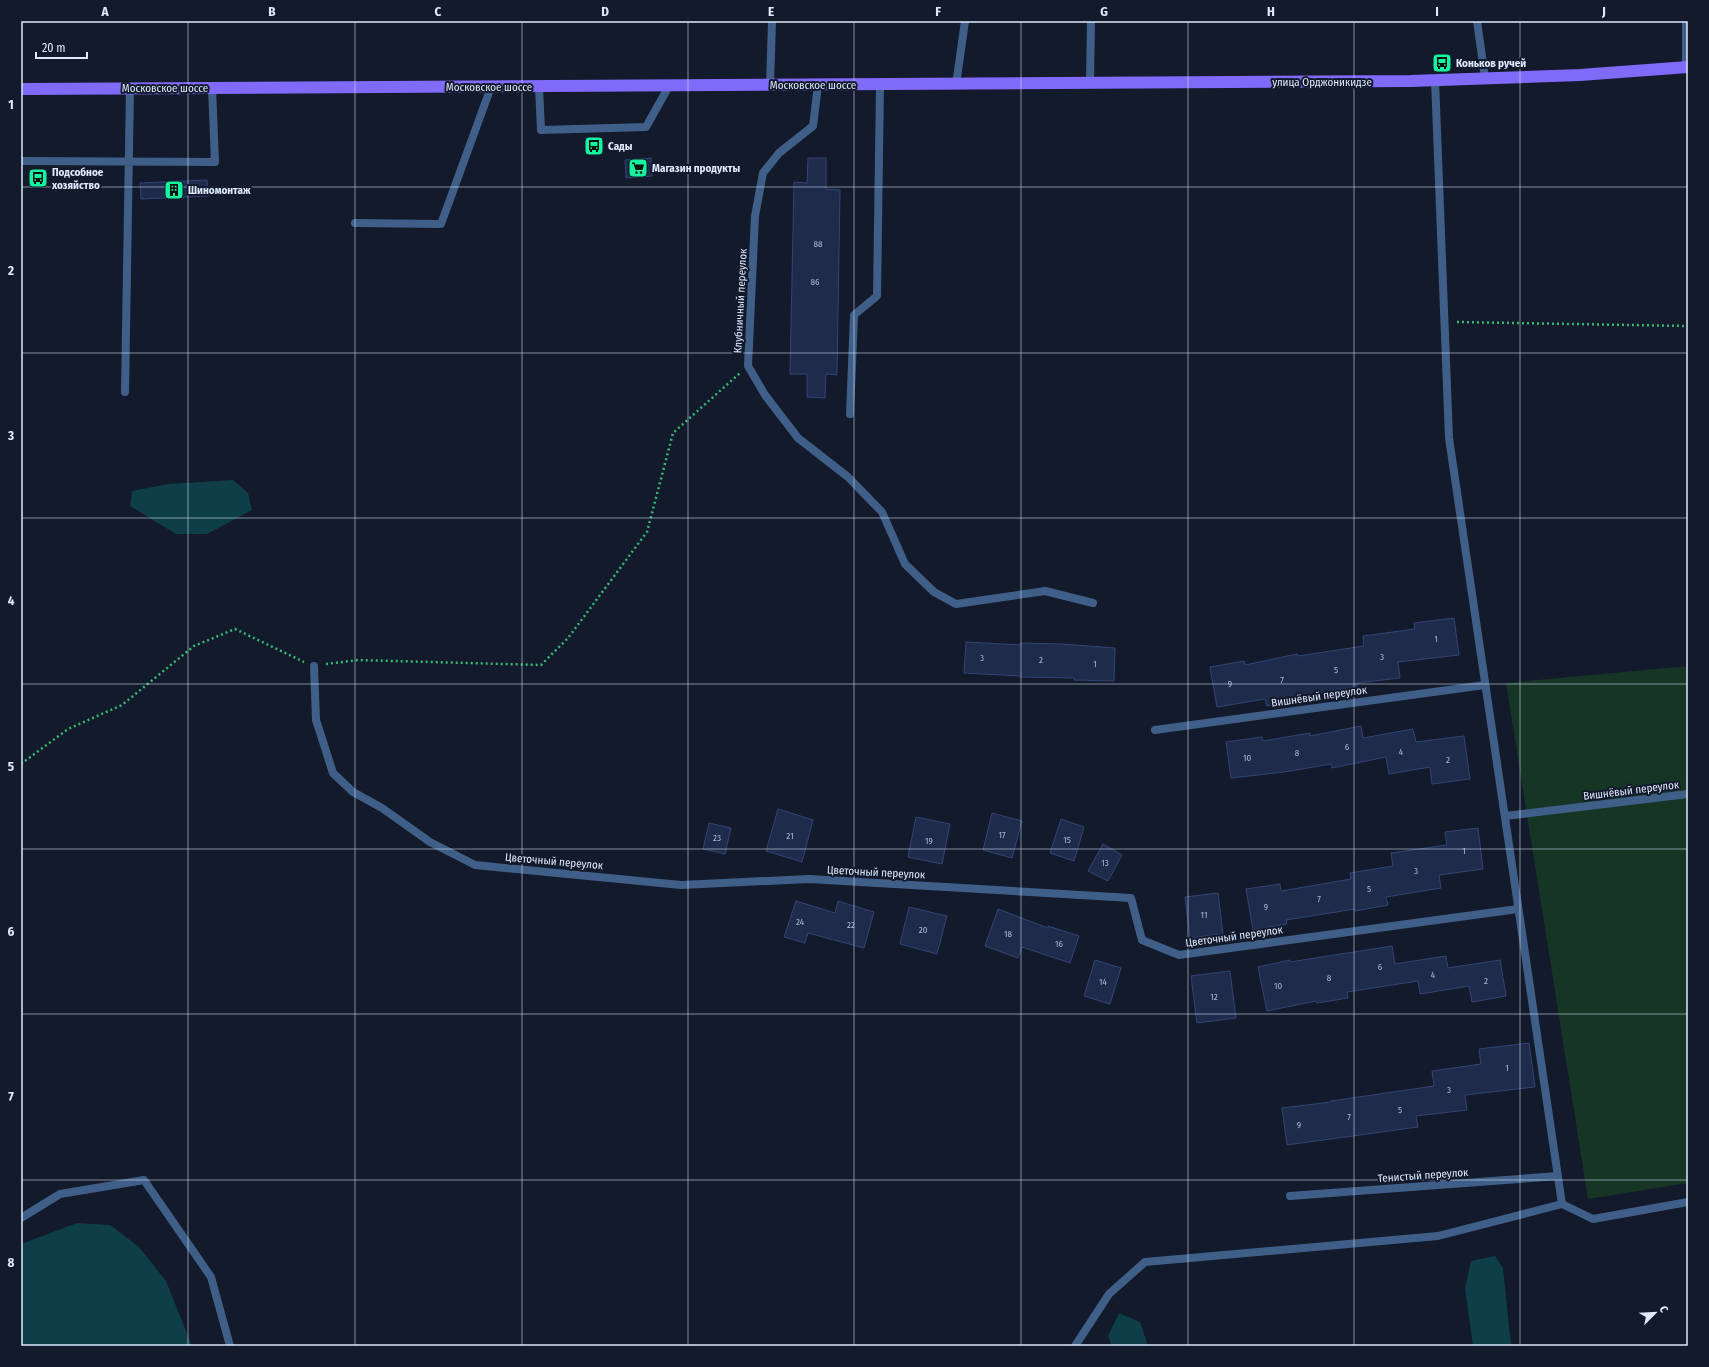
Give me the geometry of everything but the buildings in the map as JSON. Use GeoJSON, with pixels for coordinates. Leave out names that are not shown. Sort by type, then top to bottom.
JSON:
{"type":"FeatureCollection","features":[{"type":"Feature","properties":{"kind":"main road","name":"улица Орджоникидзе"},"geometry":{"type":"LineString","coordinates":[[956,85],[1090,82],[1435,80],[1580,75],[1687,67]]}},
{"type":"Feature","properties":{"kind":"main road","name":"Московское шоссе"},"geometry":{"type":"LineString","coordinates":[[21,89],[956,85]]}},
{"type":"Feature","properties":{"kind":"street"},"geometry":{"type":"LineString","coordinates":[[770,86],[772,21]]}},
{"type":"Feature","properties":{"kind":"street"},"geometry":{"type":"LineString","coordinates":[[956,85],[965,21]]}},
{"type":"Feature","properties":{"kind":"street"},"geometry":{"type":"LineString","coordinates":[[1090,82],[1091,21]]}},
{"type":"Feature","properties":{"kind":"street"},"geometry":{"type":"LineString","coordinates":[[1477,21],[1485,78]]}},
{"type":"Feature","properties":{"kind":"street"},"geometry":{"type":"LineString","coordinates":[[1686,21],[1687,67]]}},
{"type":"Feature","properties":{"kind":"street"},"geometry":{"type":"LineString","coordinates":[[1435,80],[1449,438],[1562,1204]]}},
{"type":"Feature","properties":{"kind":"street","name":"Клубничный переулок"},"geometry":{"type":"LineString","coordinates":[[818,85],[813,126],[779,153],[763,173],[755,216],[748,366],[765,396],[798,438],[848,477],[882,512],[905,564],[934,592],[956,604],[1045,591],[1093,603]]}},
{"type":"Feature","properties":{"kind":"street"},"geometry":{"type":"LineString","coordinates":[[850,414],[854,315],[877,296],[880,85]]}},
{"type":"Feature","properties":{"kind":"street"},"geometry":{"type":"LineString","coordinates":[[539,87],[541,130],[646,127],[669,86]]}},
{"type":"Feature","properties":{"kind":"street"},"geometry":{"type":"LineString","coordinates":[[355,222],[441,224],[491,87]]}},
{"type":"Feature","properties":{"kind":"street"},"geometry":{"type":"LineString","coordinates":[[125,392],[130,88]]}},
{"type":"Feature","properties":{"kind":"street"},"geometry":{"type":"LineString","coordinates":[[21,161],[215,162],[212,88]]}},
{"type":"Feature","properties":{"kind":"street","name":"Цветочный переулок"},"geometry":{"type":"LineString","coordinates":[[314,666],[316,720],[333,773],[353,792],[382,808],[430,842],[475,865],[681,885],[809,878],[1131,898],[1142,940],[1179,955],[1518,909]]}},
{"type":"Feature","properties":{"kind":"street","name":"Вишнёвый переулок"},"geometry":{"type":"LineString","coordinates":[[1156,730],[1485,685]]}},
{"type":"Feature","properties":{"kind":"street","name":"Вишнёвый переулок"},"geometry":{"type":"LineString","coordinates":[[1505,816],[1688,794]]}},
{"type":"Feature","properties":{"kind":"street","name":"Тенистый переулок"},"geometry":{"type":"LineString","coordinates":[[1290,1196],[1558,1176]]}},
{"type":"Feature","properties":{"kind":"street"},"geometry":{"type":"LineString","coordinates":[[21,1218],[60,1194],[144,1180],[211,1277],[230,1346]]}},
{"type":"Feature","properties":{"kind":"street"},"geometry":{"type":"LineString","coordinates":[[1075,1346],[1109,1294],[1145,1262],[1438,1236],[1562,1204],[1593,1219],[1688,1202]]}},
{"type":"Feature","properties":{"kind":"path"},"geometry":{"type":"LineString","coordinates":[[1445,322],[1688,326]]}},
{"type":"Feature","properties":{"kind":"path"},"geometry":{"type":"LineString","coordinates":[[21,764],[68,729],[122,705],[194,646],[235,629],[314,666],[358,660],[540,665],[568,638],[647,532],[673,433],[748,366]]}},
{"type":"Feature","properties":{"kind":"shaded area"},"geometry":{"type":"Polygon","coordinates":[[[233,480],[248,493],[252,510],[207,534],[176,534],[130,506],[132,491],[168,484],[233,480]]]}},
{"type":"Feature","properties":{"kind":"shaded area"},"geometry":{"type":"Polygon","coordinates":[[[1688,666],[1688,1183],[1588,1199],[1506,683],[1688,666]]]}},
{"type":"Feature","properties":{"kind":"shaded area"},"geometry":{"type":"Polygon","coordinates":[[[77,1223],[110,1225],[139,1247],[166,1281],[192,1346],[21,1346],[21,1244],[77,1223]]]}},
{"type":"Feature","properties":{"kind":"shaded area"},"geometry":{"type":"Polygon","coordinates":[[[1495,1256],[1503,1268],[1511,1346],[1473,1346],[1465,1289],[1471,1261],[1495,1256]]]}},
{"type":"Feature","properties":{"kind":"shaded area"},"geometry":{"type":"Polygon","coordinates":[[[1119,1313],[1140,1322],[1148,1346],[1112,1346],[1108,1336],[1119,1313]]]}},
{"type":"Feature","properties":{"kind":"place","name":"Коньков ручей"},"geometry":{"type":"Point","coordinates":[1442,63]}},
{"type":"Feature","properties":{"kind":"place","name":"Сады"},"geometry":{"type":"Point","coordinates":[594,146]}},
{"type":"Feature","properties":{"kind":"place","name":"Магазин продукты"},"geometry":{"type":"Point","coordinates":[638,168]}},
{"type":"Feature","properties":{"kind":"place","name":"Подсобное хозяйство"},"geometry":{"type":"Point","coordinates":[38,178]}},
{"type":"Feature","properties":{"kind":"place","name":"Шиномонтаж"},"geometry":{"type":"Point","coordinates":[174,190]}}]}
